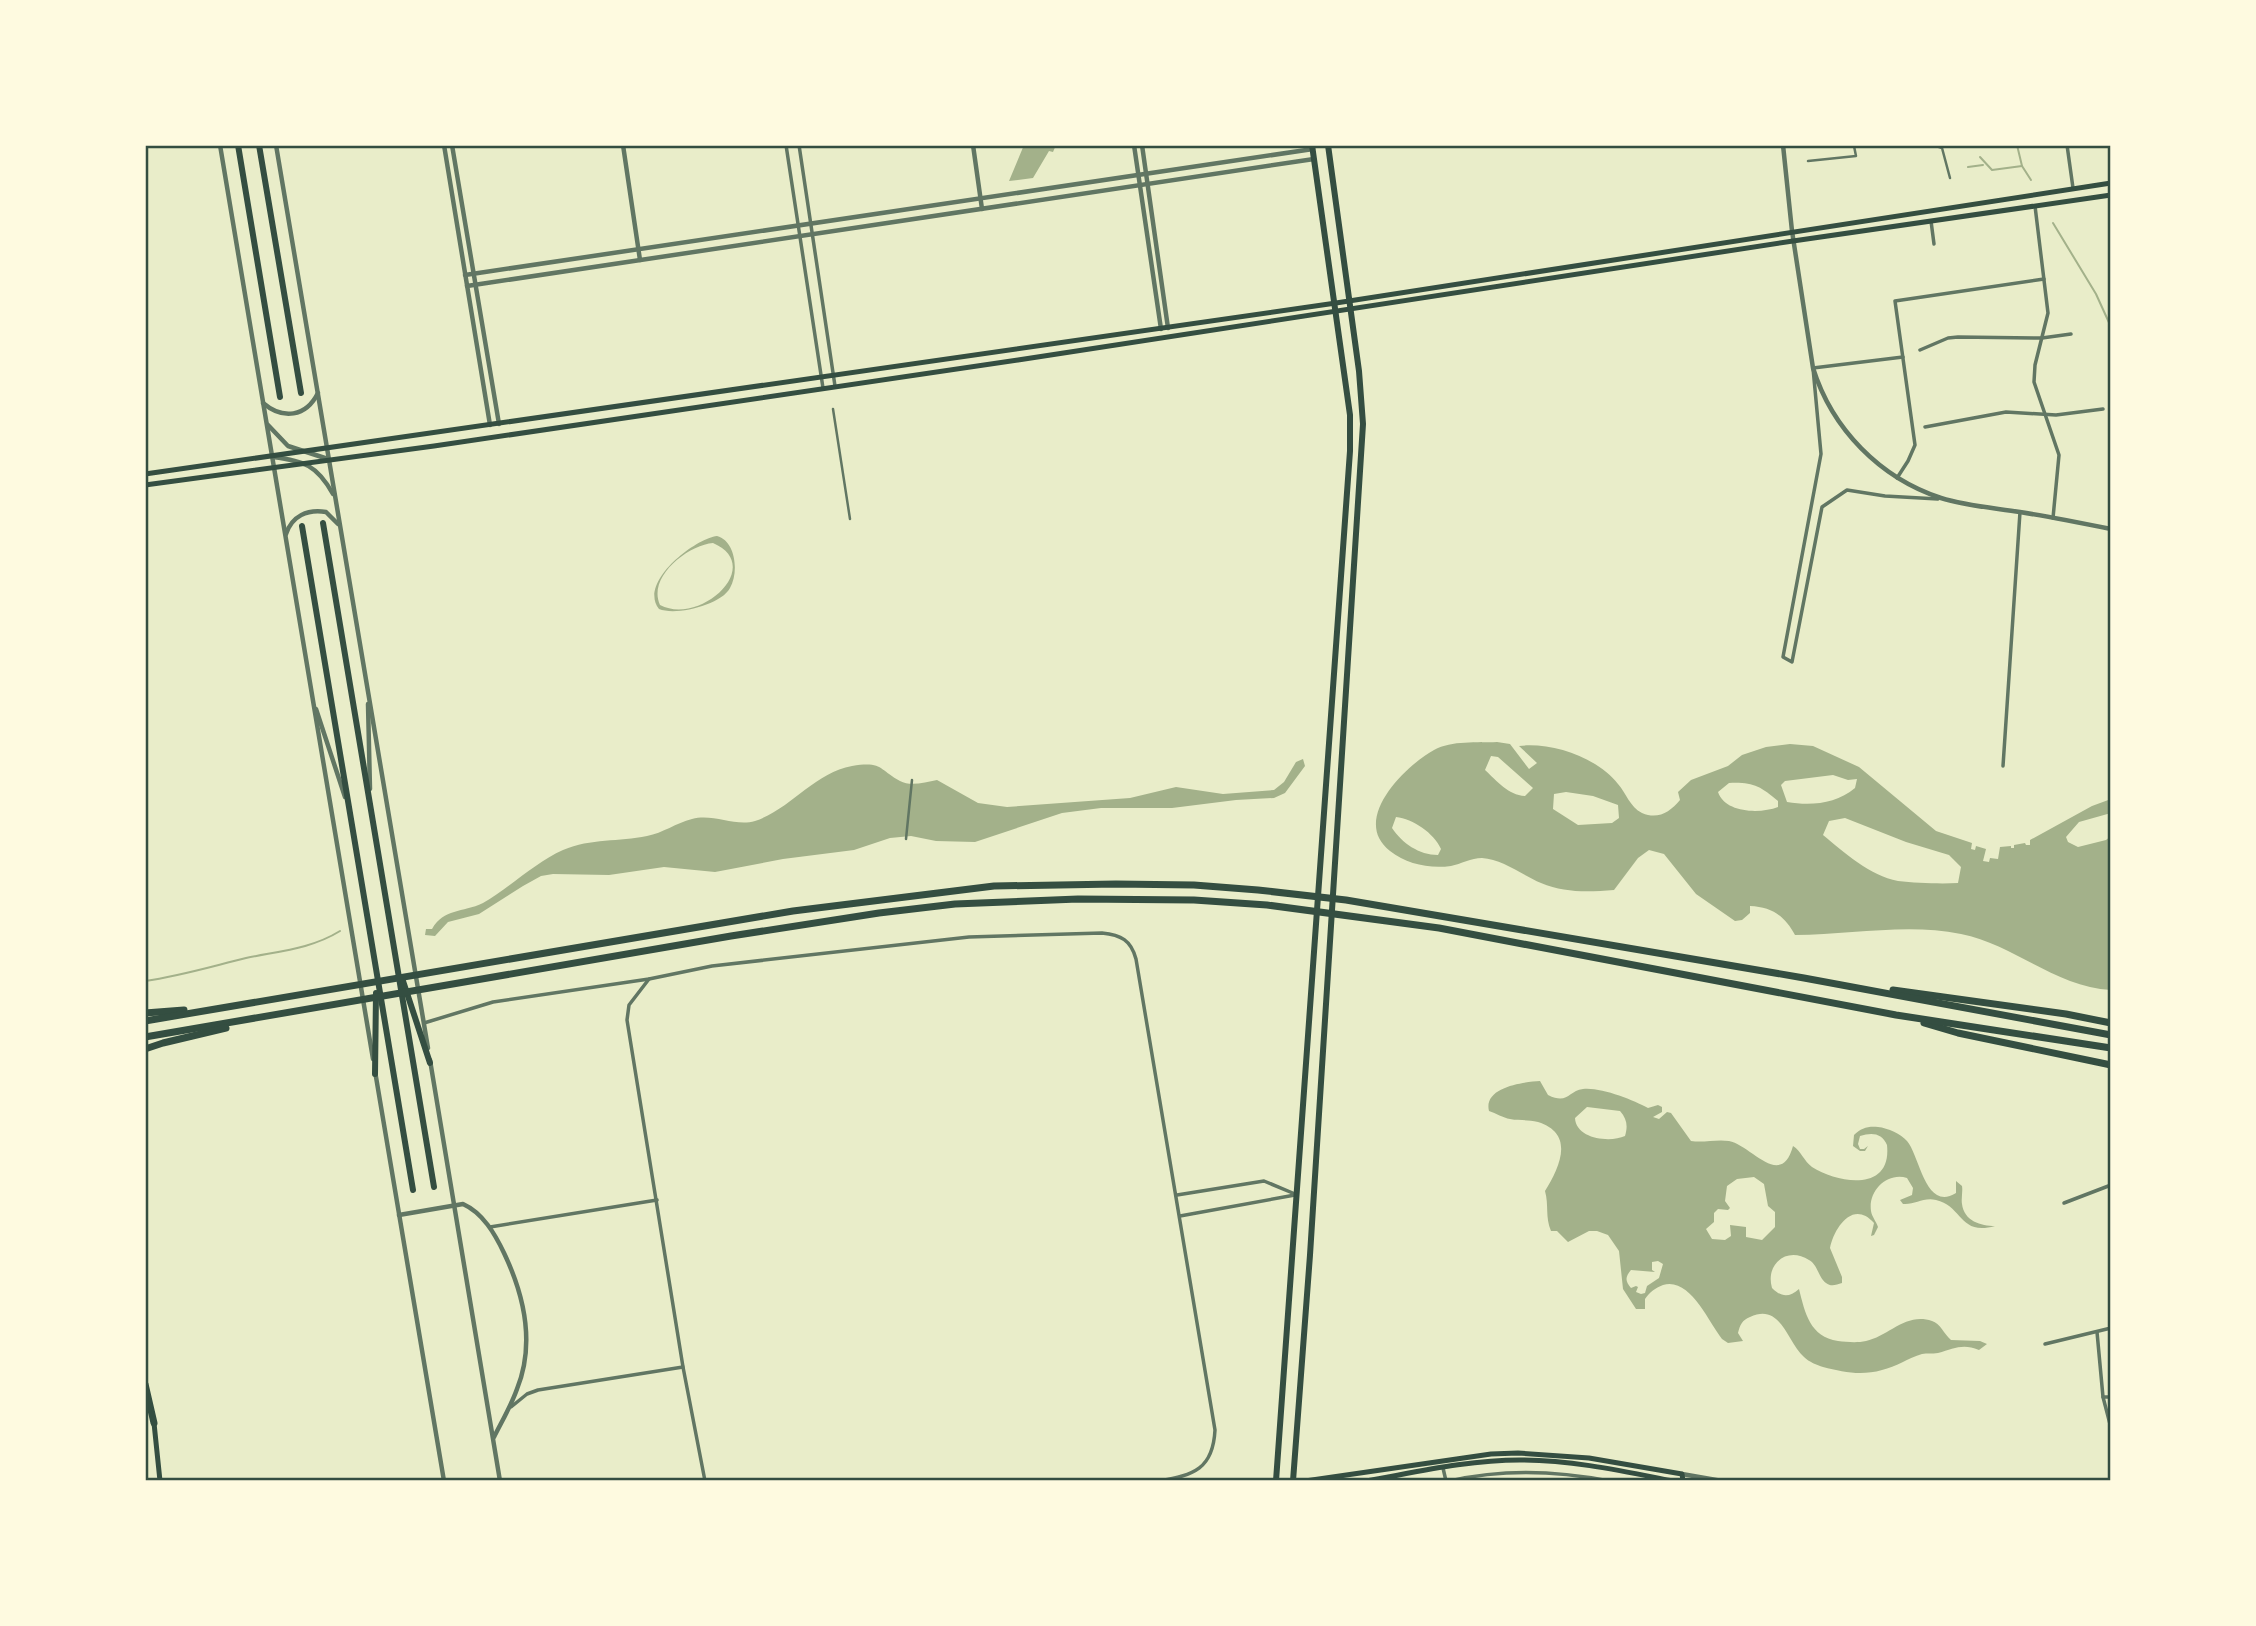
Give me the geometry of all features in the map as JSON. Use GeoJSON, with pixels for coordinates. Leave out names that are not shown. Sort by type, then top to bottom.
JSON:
{"type":"FeatureCollection","features":[{"type":"Feature","properties":{"kind":"highway"},"geometry":{"type":"LineString","coordinates":[[145,1021],[793,911],[994,886],[1194,885],[1346,900],[1804,978],[2111,1035]]}},
{"type":"Feature","properties":{"kind":"highway"},"geometry":{"type":"LineString","coordinates":[[145,1037],[879,913],[956,904],[1057,899],[1155,899],[1299,909],[1439,928],[1896,1015],[2108,1048]]}},
{"type":"Feature","properties":{"kind":"highway"},"geometry":{"type":"LineString","coordinates":[[1804,978],[2066,1014],[2111,1023]]}},
{"type":"Feature","properties":{"kind":"highway"},"geometry":{"type":"LineString","coordinates":[[145,1013],[220,1008]]}},
{"type":"Feature","properties":{"kind":"highway"},"geometry":{"type":"LineString","coordinates":[[145,1049],[279,1014]]}},
{"type":"Feature","properties":{"kind":"highway"},"geometry":{"type":"LineString","coordinates":[[1896,1015],[1958,1033],[2111,1065]]}},
{"type":"Feature","properties":{"kind":"highway"},"geometry":{"type":"LineString","coordinates":[[145,1384],[154,1423]]}},
{"type":"Feature","properties":{"kind":"main road"},"geometry":{"type":"LineString","coordinates":[[238,145],[280,397]]}},
{"type":"Feature","properties":{"kind":"main road"},"geometry":{"type":"LineString","coordinates":[[259,145],[301,393]]}},
{"type":"Feature","properties":{"kind":"main road"},"geometry":{"type":"LineString","coordinates":[[1293,1481],[1362,450],[1363,406],[1328,145]]}},
{"type":"Feature","properties":{"kind":"main road"},"geometry":{"type":"LineString","coordinates":[[1276,1481],[1350,451],[1350,415],[1313,147]]}},
{"type":"Feature","properties":{"kind":"main road"},"geometry":{"type":"LineString","coordinates":[[145,485],[447,444],[823,388],[1336,307],[1350,300],[2111,183]]}},
{"type":"Feature","properties":{"kind":"main road"},"geometry":{"type":"LineString","coordinates":[[145,474],[1164,328],[1336,307],[1351,308],[2111,195]]}},
{"type":"Feature","properties":{"kind":"main road"},"geometry":{"type":"LineString","coordinates":[[323,523],[434,1187]]}},
{"type":"Feature","properties":{"kind":"main road"},"geometry":{"type":"LineString","coordinates":[[302,526],[413,1190]]}},
{"type":"Feature","properties":{"kind":"main road"},"geometry":{"type":"LineString","coordinates":[[396,963],[430,1063]]}},
{"type":"Feature","properties":{"kind":"main road"},"geometry":{"type":"LineString","coordinates":[[375,1074],[376,966]]}},
{"type":"Feature","properties":{"kind":"main road"},"geometry":{"type":"LineString","coordinates":[[154,1423],[160,1481]]}},
{"type":"Feature","properties":{"kind":"main road"},"geometry":{"type":"LineString","coordinates":[[1305,1481],[1491,1454],[1518,1453],[1589,1458],[1683,1477]]}},
{"type":"Feature","properties":{"kind":"main road"},"geometry":{"type":"LineString","coordinates":[[1366,1481],[1492,1461],[1588,1465],[1673,1481],[1672,1473]]}},
{"type":"Feature","properties":{"kind":"street"},"geometry":{"type":"LineString","coordinates":[[220,145],[444,1481]]}},
{"type":"Feature","properties":{"kind":"street"},"geometry":{"type":"LineString","coordinates":[[276,145],[500,1481]]}},
{"type":"Feature","properties":{"kind":"street"},"geometry":{"type":"LineString","coordinates":[[444,145],[490,425]]}},
{"type":"Feature","properties":{"kind":"street"},"geometry":{"type":"LineString","coordinates":[[452,145],[499,424]]}},
{"type":"Feature","properties":{"kind":"street"},"geometry":{"type":"LineString","coordinates":[[623,145],[639,260]]}},
{"type":"Feature","properties":{"kind":"street"},"geometry":{"type":"LineString","coordinates":[[786,145],[823,388]]}},
{"type":"Feature","properties":{"kind":"street"},"geometry":{"type":"LineString","coordinates":[[799,145],[835,386]]}},
{"type":"Feature","properties":{"kind":"street"},"geometry":{"type":"LineString","coordinates":[[973,145],[982,209]]}},
{"type":"Feature","properties":{"kind":"street"},"geometry":{"type":"LineString","coordinates":[[1134,145],[1164,328]]}},
{"type":"Feature","properties":{"kind":"street"},"geometry":{"type":"LineString","coordinates":[[1142,145],[1164,328]]}},
{"type":"Feature","properties":{"kind":"street"},"geometry":{"type":"LineString","coordinates":[[1783,145],[1793,241],[1813,368],[1821,454],[1783,657],[1792,662],[1822,507],[1847,491],[1943,499],[2111,528]]}},
{"type":"Feature","properties":{"kind":"street"},"geometry":{"type":"LineString","coordinates":[[1808,161],[1856,156],[1854,146],[1869,145]]}},
{"type":"Feature","properties":{"kind":"street"},"geometry":{"type":"LineString","coordinates":[[1933,145],[1942,148],[1950,178]]}},
{"type":"Feature","properties":{"kind":"street"},"geometry":{"type":"LineString","coordinates":[[2067,145],[2073,188]]}},
{"type":"Feature","properties":{"kind":"street"},"geometry":{"type":"LineString","coordinates":[[465,275],[1313,147]]}},
{"type":"Feature","properties":{"kind":"street"},"geometry":{"type":"LineString","coordinates":[[467,286],[1314,159]]}},
{"type":"Feature","properties":{"kind":"street"},"geometry":{"type":"LineString","coordinates":[[2035,206],[2048,313],[2035,365],[2034,382],[2059,459],[2053,518]]}},
{"type":"Feature","properties":{"kind":"street"},"geometry":{"type":"LineString","coordinates":[[1931,221],[1934,244]]}},
{"type":"Feature","properties":{"kind":"street"},"geometry":{"type":"LineString","coordinates":[[1897,478],[1915,445],[1895,301],[2044,279]]}},
{"type":"Feature","properties":{"kind":"street"},"geometry":{"type":"LineString","coordinates":[[1920,350],[1948,338],[2042,338],[2071,334]]}},
{"type":"Feature","properties":{"kind":"street"},"geometry":{"type":"LineString","coordinates":[[1813,368],[1903,357]]}},
{"type":"Feature","properties":{"kind":"street"},"geometry":{"type":"LineString","coordinates":[[1813,368],[1845,430],[1874,461],[1897,478],[1943,499]]}},
{"type":"Feature","properties":{"kind":"street"},"geometry":{"type":"LineString","coordinates":[[263,402],[278,413],[294,414],[308,408],[318,393]]}},
{"type":"Feature","properties":{"kind":"street"},"geometry":{"type":"LineString","coordinates":[[833,409],[850,519]]}},
{"type":"Feature","properties":{"kind":"street"},"geometry":{"type":"LineString","coordinates":[[1925,427],[2006,412],[2056,415],[2103,409]]}},
{"type":"Feature","properties":{"kind":"street"},"geometry":{"type":"LineString","coordinates":[[266,424],[288,446],[329,459]]}},
{"type":"Feature","properties":{"kind":"street"},"geometry":{"type":"LineString","coordinates":[[272,456],[304,463],[322,475],[334,496]]}},
{"type":"Feature","properties":{"kind":"street"},"geometry":{"type":"LineString","coordinates":[[285,535],[297,516],[317,510],[326,512],[341,527]]}},
{"type":"Feature","properties":{"kind":"street"},"geometry":{"type":"LineString","coordinates":[[2003,766],[2020,512]]}},
{"type":"Feature","properties":{"kind":"street"},"geometry":{"type":"LineString","coordinates":[[367,687],[370,808]]}},
{"type":"Feature","properties":{"kind":"street"},"geometry":{"type":"LineString","coordinates":[[312,695],[349,811]]}},
{"type":"Feature","properties":{"kind":"street"},"geometry":{"type":"LineString","coordinates":[[906,839],[912,780]]}},
{"type":"Feature","properties":{"kind":"street"},"geometry":{"type":"LineString","coordinates":[[424,1023],[493,1002],[649,979],[712,966],[969,937],[1102,933],[1122,937],[1134,949],[1136,959],[1214,1430],[1214,1446],[1208,1460],[1198,1470],[1182,1477],[1160,1481]]}},
{"type":"Feature","properties":{"kind":"street"},"geometry":{"type":"LineString","coordinates":[[649,979],[629,1006],[627,1020],[683,1367],[705,1481]]}},
{"type":"Feature","properties":{"kind":"street"},"geometry":{"type":"LineString","coordinates":[[1177,1195],[1264,1181],[1297,1195]]}},
{"type":"Feature","properties":{"kind":"street"},"geometry":{"type":"LineString","coordinates":[[2064,1203],[2111,1185]]}},
{"type":"Feature","properties":{"kind":"street"},"geometry":{"type":"LineString","coordinates":[[1180,1216],[1297,1195]]}},
{"type":"Feature","properties":{"kind":"street"},"geometry":{"type":"LineString","coordinates":[[489,1227],[657,1200]]}},
{"type":"Feature","properties":{"kind":"street"},"geometry":{"type":"LineString","coordinates":[[399,1215],[463,1204],[472,1208],[497,1239],[519,1287],[525,1312],[524,1364],[518,1388],[493,1438]]}},
{"type":"Feature","properties":{"kind":"street"},"geometry":{"type":"LineString","coordinates":[[2045,1344],[2111,1328]]}},
{"type":"Feature","properties":{"kind":"street"},"geometry":{"type":"LineString","coordinates":[[2097,1332],[2103,1397],[2111,1428]]}},
{"type":"Feature","properties":{"kind":"street"},"geometry":{"type":"LineString","coordinates":[[508,1410],[527,1394],[538,1390],[683,1367]]}},
{"type":"Feature","properties":{"kind":"street"},"geometry":{"type":"LineString","coordinates":[[2103,1397],[2111,1396]]}},
{"type":"Feature","properties":{"kind":"street"},"geometry":{"type":"LineString","coordinates":[[1443,1468],[1448,1481],[1471,1476],[1531,1473],[1609,1481]]}},
{"type":"Feature","properties":{"kind":"street"},"geometry":{"type":"LineString","coordinates":[[1683,1477],[1722,1481]]}},
{"type":"Feature","properties":{"kind":"shaded area"},"geometry":{"type":"Polygon","coordinates":[[[1024,145],[1056,145],[1053,152],[1049,151],[1033,178],[1009,181],[1024,145]]]}},
{"type":"Feature","properties":{"kind":"shaded area"},"geometry":{"type":"Polygon","coordinates":[[[717,536],[728,544],[732,551],[735,566],[730,588],[718,599],[698,608],[676,611],[659,609],[655,599],[656,587],[662,575],[672,564],[683,554],[717,536]],[[713,543],[682,556],[672,564],[659,584],[660,605],[676,609],[693,607],[708,601],[730,578],[733,565],[728,553],[713,543]]]}},
{"type":"Feature","properties":{"kind":"shaded area"},"geometry":{"type":"Polygon","coordinates":[[[1457,743],[1510,744],[1529,769],[1537,763],[1519,746],[1545,746],[1586,759],[1609,774],[1638,810],[1653,816],[1663,814],[1676,804],[1680,800],[1678,792],[1691,780],[1728,766],[1742,755],[1766,747],[1790,744],[1813,746],[1859,767],[1936,831],[1972,843],[1971,849],[1975,850],[1976,846],[1986,849],[1983,861],[1989,862],[1990,858],[1998,859],[2000,847],[2014,848],[2014,845],[2025,843],[2030,845],[2030,840],[2092,806],[2111,799],[2111,813],[2079,822],[2066,837],[2068,842],[2078,847],[2106,840],[2111,836],[2111,990],[2072,982],[1981,939],[1961,934],[1899,929],[1795,935],[1777,914],[1765,908],[1750,906],[1750,913],[1742,920],[1735,921],[1696,894],[1664,854],[1649,850],[1638,858],[1614,890],[1586,891],[1550,886],[1489,859],[1478,858],[1451,866],[1435,867],[1411,862],[1390,851],[1379,838],[1376,824],[1379,810],[1386,795],[1409,768],[1441,747],[1457,743]],[[1491,756],[1485,770],[1513,793],[1525,796],[1533,788],[1498,757],[1491,756]],[[1833,775],[1785,781],[1781,785],[1787,802],[1814,804],[1840,798],[1855,788],[1857,779],[1848,780],[1833,775]],[[1729,783],[1718,792],[1722,799],[1735,808],[1744,810],[1762,811],[1778,807],[1778,801],[1766,792],[1744,783],[1729,783]],[[1566,792],[1554,794],[1553,809],[1578,825],[1612,823],[1619,818],[1618,805],[1593,796],[1566,792]],[[1396,817],[1392,828],[1406,843],[1424,853],[1438,855],[1441,849],[1422,828],[1396,817]],[[1845,818],[1829,821],[1823,835],[1858,862],[1888,878],[1912,882],[1958,883],[1961,867],[1949,855],[1906,842],[1845,818]]]}},
{"type":"Feature","properties":{"kind":"shaded area"},"geometry":{"type":"Polygon","coordinates":[[[1303,759],[1305,766],[1285,793],[1274,798],[1172,808],[1101,808],[1062,813],[975,842],[936,841],[911,836],[890,838],[854,850],[783,859],[715,872],[664,867],[609,875],[541,876],[479,914],[448,922],[435,936],[425,935],[426,929],[432,929],[442,917],[483,903],[563,850],[594,842],[647,836],[700,818],[755,821],[780,808],[826,776],[852,766],[875,766],[909,784],[937,780],[978,803],[1007,807],[1130,798],[1176,787],[1223,794],[1274,790],[1284,782],[1296,762],[1303,759]]]}},
{"type":"Feature","properties":{"kind":"shaded area"},"geometry":{"type":"Polygon","coordinates":[[[1540,1081],[1548,1095],[1555,1098],[1564,1098],[1578,1090],[1590,1089],[1617,1095],[1648,1108],[1658,1105],[1662,1107],[1662,1112],[1653,1117],[1659,1119],[1667,1112],[1671,1113],[1691,1141],[1729,1141],[1773,1165],[1788,1159],[1793,1146],[1812,1167],[1849,1180],[1873,1177],[1881,1171],[1886,1160],[1887,1145],[1882,1138],[1872,1134],[1860,1136],[1860,1149],[1868,1146],[1865,1151],[1860,1151],[1853,1146],[1854,1135],[1871,1127],[1898,1134],[1912,1148],[1930,1189],[1937,1195],[1946,1197],[1956,1193],[1956,1181],[1962,1186],[1962,1204],[1966,1215],[1979,1224],[1995,1226],[1974,1227],[1945,1203],[1936,1200],[1903,1204],[1900,1200],[1912,1195],[1913,1188],[1907,1178],[1893,1178],[1880,1185],[1873,1197],[1871,1211],[1878,1227],[1874,1235],[1871,1236],[1874,1223],[1859,1214],[1846,1219],[1832,1240],[1830,1248],[1842,1283],[1828,1284],[1821,1278],[1812,1262],[1793,1255],[1786,1256],[1775,1265],[1771,1279],[1772,1288],[1785,1295],[1799,1289],[1810,1322],[1821,1335],[1829,1339],[1866,1341],[1906,1322],[1923,1319],[1937,1324],[1951,1340],[1980,1341],[1987,1344],[1979,1350],[1958,1347],[1922,1354],[1882,1370],[1852,1373],[1823,1367],[1808,1360],[1776,1319],[1769,1315],[1761,1314],[1745,1320],[1738,1333],[1743,1341],[1728,1343],[1722,1339],[1690,1294],[1673,1284],[1655,1289],[1645,1299],[1645,1309],[1636,1309],[1623,1289],[1619,1251],[1608,1235],[1589,1231],[1568,1242],[1557,1231],[1551,1231],[1545,1191],[1559,1162],[1561,1143],[1557,1135],[1550,1127],[1538,1122],[1514,1120],[1489,1111],[1492,1096],[1498,1091],[1540,1081]],[[1587,1107],[1575,1118],[1581,1131],[1603,1139],[1625,1136],[1626,1123],[1620,1111],[1587,1107]],[[1754,1177],[1737,1179],[1727,1186],[1725,1201],[1730,1208],[1718,1209],[1714,1213],[1714,1222],[1706,1229],[1712,1239],[1725,1240],[1731,1236],[1730,1225],[1746,1227],[1746,1237],[1762,1240],[1775,1227],[1775,1212],[1768,1206],[1764,1184],[1754,1177]],[[1652,1262],[1652,1270],[1655,1272],[1631,1270],[1628,1275],[1626,1279],[1631,1288],[1638,1287],[1636,1292],[1645,1293],[1647,1286],[1659,1278],[1663,1264],[1652,1262]]]}},
{"type":"Feature","properties":{"kind":"waterway"},"geometry":{"type":"LineString","coordinates":[[2017,145],[2022,166],[2031,180]]}},
{"type":"Feature","properties":{"kind":"waterway"},"geometry":{"type":"LineString","coordinates":[[1980,157],[1992,170],[2022,166]]}},
{"type":"Feature","properties":{"kind":"waterway"},"geometry":{"type":"LineString","coordinates":[[1968,167],[1983,165]]}},
{"type":"Feature","properties":{"kind":"waterway"},"geometry":{"type":"LineString","coordinates":[[2053,223],[2096,294],[2111,327]]}},
{"type":"Feature","properties":{"kind":"waterway"},"geometry":{"type":"LineString","coordinates":[[145,981],[294,949],[318,942],[340,931]]}}]}
